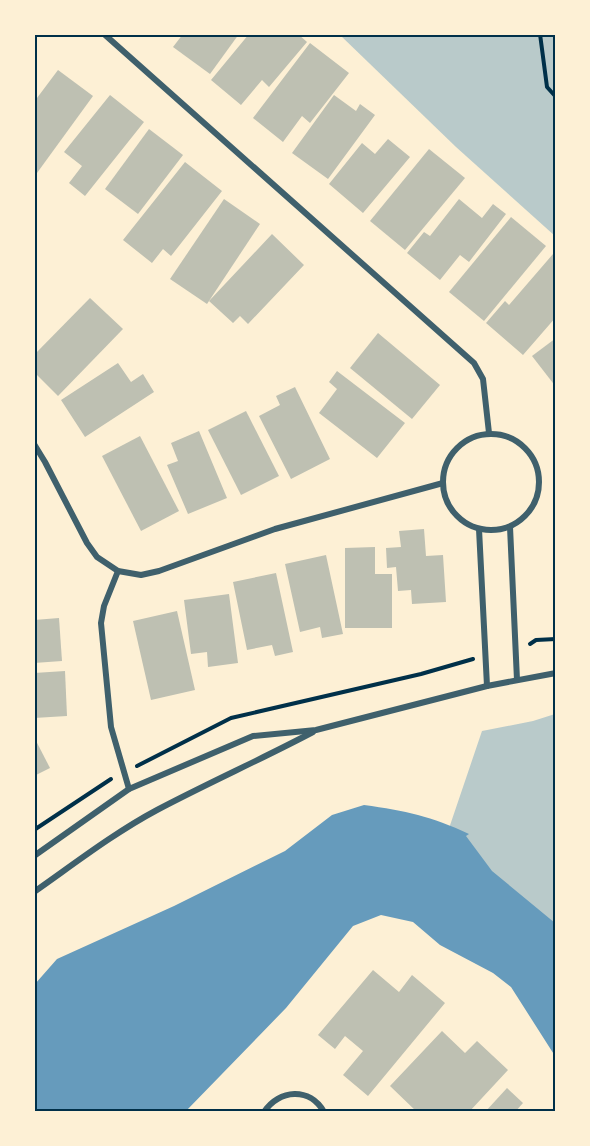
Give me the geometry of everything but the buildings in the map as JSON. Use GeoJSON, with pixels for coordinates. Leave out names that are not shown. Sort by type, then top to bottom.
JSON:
{"type":"FeatureCollection","features":[{"type":"Feature","properties":{"kind":"street"},"geometry":{"type":"LineString","coordinates":[[104,34],[474,363],[483,378],[489,434]]}},
{"type":"Feature","properties":{"kind":"street"},"geometry":{"type":"LineString","coordinates":[[480,434],[512,438],[526,447],[535,461],[540,476],[533,506],[523,518],[510,527],[494,530],[479,529],[465,522],[453,512],[446,499],[443,483],[445,467],[453,452],[465,441],[480,434]]}},
{"type":"Feature","properties":{"kind":"street"},"geometry":{"type":"LineString","coordinates":[[34,444],[87,543],[97,557],[118,571],[141,575],[159,571],[275,529],[443,483]]}},
{"type":"Feature","properties":{"kind":"street"},"geometry":{"type":"LineString","coordinates":[[510,527],[517,680]]}},
{"type":"Feature","properties":{"kind":"street"},"geometry":{"type":"LineString","coordinates":[[479,529],[487,686]]}},
{"type":"Feature","properties":{"kind":"street"},"geometry":{"type":"LineString","coordinates":[[118,571],[104,606],[101,623],[111,727],[129,789]]}},
{"type":"Feature","properties":{"kind":"street"},"geometry":{"type":"LineString","coordinates":[[34,856],[129,789],[253,736],[316,730],[487,686],[555,673]]}},
{"type":"Feature","properties":{"kind":"street"},"geometry":{"type":"LineString","coordinates":[[34,892],[108,840],[156,811],[316,730]]}},
{"type":"Feature","properties":{"kind":"street"},"geometry":{"type":"LineString","coordinates":[[264,1112],[269,1103],[279,1096],[299,1093],[311,1098],[324,1112]]}},
{"type":"Feature","properties":{"kind":"path"},"geometry":{"type":"LineString","coordinates":[[540,34],[547,87],[555,97]]}},
{"type":"Feature","properties":{"kind":"path"},"geometry":{"type":"LineString","coordinates":[[529,644],[536,640],[555,639]]}},
{"type":"Feature","properties":{"kind":"path"},"geometry":{"type":"LineString","coordinates":[[145,763],[231,718],[421,674],[470,660]]}},
{"type":"Feature","properties":{"kind":"path"},"geometry":{"type":"LineString","coordinates":[[34,830],[105,782]]}},
{"type":"Feature","properties":{"kind":"shaded area"},"geometry":{"type":"Polygon","coordinates":[[[340,35],[555,35],[555,236],[456,147],[340,35]]]}},
{"type":"Feature","properties":{"kind":"shaded area"},"geometry":{"type":"Polygon","coordinates":[[[555,714],[555,963],[443,846],[482,731],[533,721],[555,714]]]}},
{"type":"Feature","properties":{"kind":"water"},"geometry":{"type":"Polygon","coordinates":[[[364,805],[418,815],[469,834],[466,836],[492,871],[555,923],[555,1056],[511,987],[493,973],[440,945],[413,922],[381,915],[353,926],[286,1008],[186,1111],[35,1111],[35,984],[57,959],[174,906],[285,851],[332,815],[364,805]]]}}]}
